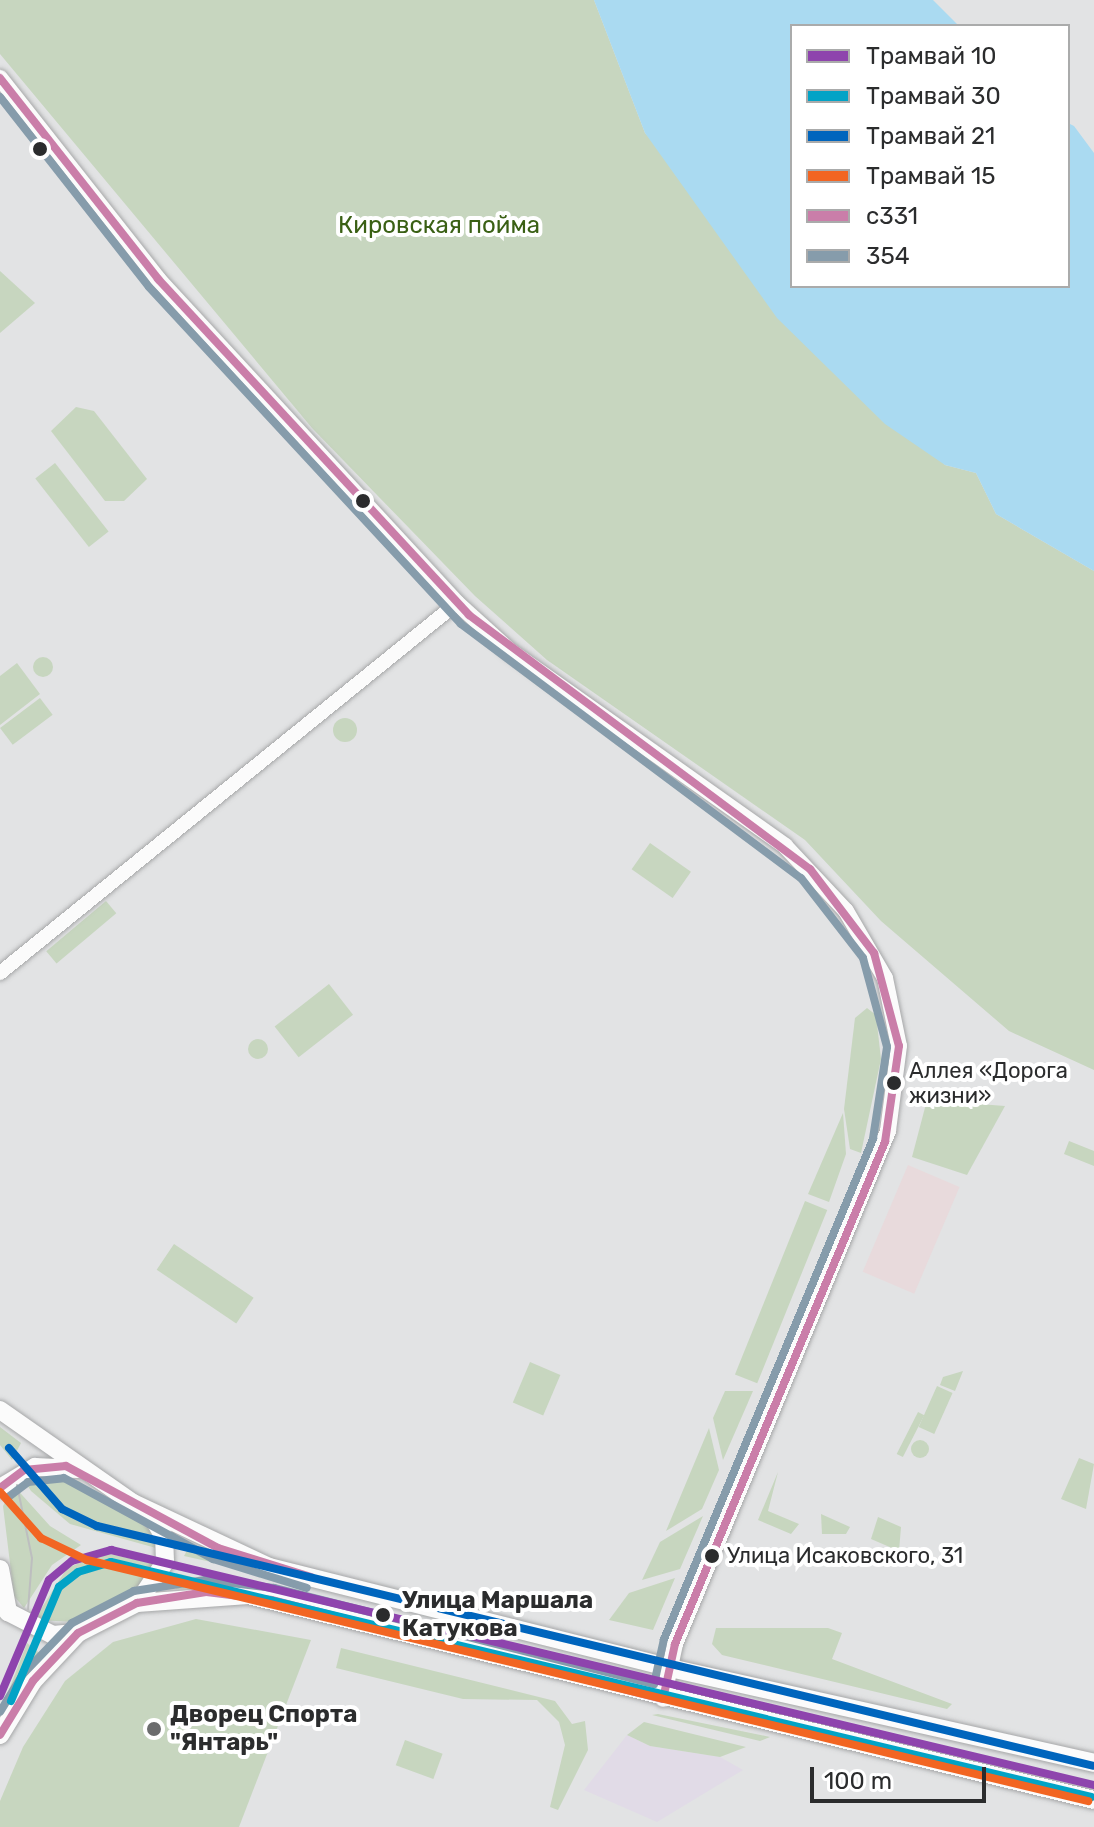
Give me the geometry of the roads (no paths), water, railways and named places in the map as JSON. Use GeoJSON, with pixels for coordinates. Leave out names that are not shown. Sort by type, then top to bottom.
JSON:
{"type":"FeatureCollection","features":[{"type":"Feature","properties":{"kind":"main road"},"geometry":{"type":"LineString","coordinates":[[0,1410],[83,1471],[150,1513],[269,1567],[670,1668],[1094,1763]]}},
{"type":"Feature","properties":{"kind":"main road"},"geometry":{"type":"LineString","coordinates":[[0,1488],[35,1467],[83,1471]]}},
{"type":"Feature","properties":{"kind":"main road"},"geometry":{"type":"LineString","coordinates":[[137,1603],[165,1562],[164,1537],[150,1513]]}},
{"type":"Feature","properties":{"kind":"main road"},"geometry":{"type":"LineString","coordinates":[[1,1578],[8,1612],[22,1624],[53,1635],[78,1633]]}},
{"type":"Feature","properties":{"kind":"main road"},"geometry":{"type":"LineString","coordinates":[[0,1613],[1,1578]]}},
{"type":"Feature","properties":{"kind":"main road"},"geometry":{"type":"LineString","coordinates":[[0,1735],[33,1681],[78,1633],[137,1603],[248,1595],[663,1699],[1094,1800]]}},
{"type":"Feature","properties":{"kind":"street"},"geometry":{"type":"LineString","coordinates":[[0,78],[158,279],[457,603],[510,651],[793,854],[863,933],[891,998],[899,1070],[885,1142],[670,1668],[663,1699]]}},
{"type":"Feature","properties":{"kind":"street"},"geometry":{"type":"LineString","coordinates":[[0,973],[457,603]]}},
{"type":"Feature","properties":{"kind":"water"},"geometry":{"type":"Polygon","coordinates":[[[594,0],[933,0],[957,24],[790,24],[790,288],[1070,288],[1070,124],[1074,126],[1094,153],[1094,571],[996,514],[976,473],[945,465],[885,424],[777,318],[645,133],[594,0]]]}},
{"type":"Feature","properties":{"kind":"tram line","name":"21"},"geometry":{"type":"LineString","coordinates":[[9,1448],[62,1509],[97,1526],[1094,1766]]}},
{"type":"Feature","properties":{"kind":"tram line"},"geometry":{"type":"LineString","coordinates":[[17,1485],[32,1558],[28,1610]]}},
{"type":"Feature","properties":{"kind":"tram line","name":"15"},"geometry":{"type":"LineString","coordinates":[[0,1492],[41,1538],[87,1560],[1088,1801]]}},
{"type":"Feature","properties":{"kind":"tram line","name":"10"},"geometry":{"type":"LineString","coordinates":[[0,1696],[49,1580],[72,1561],[111,1550],[1094,1785]]}},
{"type":"Feature","properties":{"kind":"tram line","name":"30"},"geometry":{"type":"LineString","coordinates":[[11,1701],[59,1587],[78,1572],[111,1562],[1091,1797]]}},
{"type":"Feature","properties":{"kind":"place","name":"Аллея «Дорога жизни»"},"geometry":{"type":"Point","coordinates":[894,1083]}},
{"type":"Feature","properties":{"kind":"place","name":"Улица Исаковского, 31"},"geometry":{"type":"Point","coordinates":[712,1556]}},
{"type":"Feature","properties":{"kind":"place","name":"Улица Маршала Катукова"},"geometry":{"type":"Point","coordinates":[383,1615]}},
{"type":"Feature","properties":{"kind":"place","name":"Дворец Спорта \"Янтарь\""},"geometry":{"type":"Point","coordinates":[154,1729]}},
{"type":"Feature","properties":{"kind":"park label","name":"Кировская пойма"},"geometry":{"type":"Point","coordinates":[439,226]}}]}
